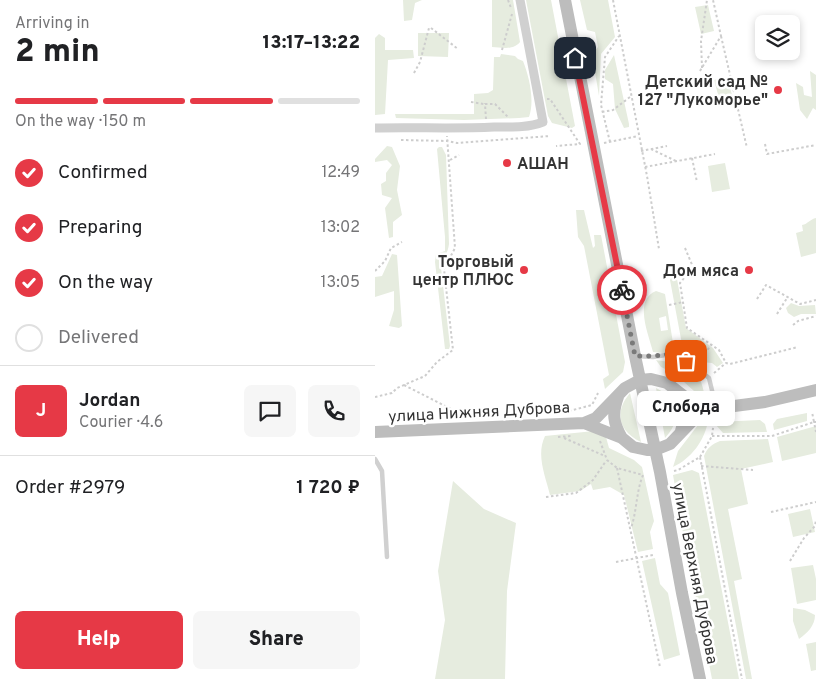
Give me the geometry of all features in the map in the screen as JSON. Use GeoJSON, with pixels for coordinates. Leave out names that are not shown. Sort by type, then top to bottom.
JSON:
{"type":"FeatureCollection","features":[{"type":"Feature","properties":{"kind":"street","name":"улица Верхняя Дуброва"},"geometry":{"type":"LineString","coordinates":[[565,0],[700,679]]}},
{"type":"Feature","properties":{"kind":"street"},"geometry":{"type":"LineString","coordinates":[[375,128],[447,129],[534,126],[543,122],[517,3]]}},
{"type":"Feature","properties":{"kind":"street","name":"улица Верхняя Дуброва"},"geometry":{"type":"LineString","coordinates":[[622,438],[614,421],[614,409],[633,372],[635,356]]}},
{"type":"Feature","properties":{"kind":"street"},"geometry":{"type":"LineString","coordinates":[[635,356],[644,366],[694,404],[714,409]]}},
{"type":"Feature","properties":{"kind":"street"},"geometry":{"type":"LineString","coordinates":[[640,380],[651,379],[671,386]]}},
{"type":"Feature","properties":{"kind":"street","name":"улица Нижняя Дуброва"},"geometry":{"type":"LineString","coordinates":[[375,432],[584,423],[596,418],[621,393],[640,380]]}},
{"type":"Feature","properties":{"kind":"street","name":"улица Верхняя Дуброва"},"geometry":{"type":"LineString","coordinates":[[660,472],[667,451],[679,435],[685,419],[684,404],[671,386]]}},
{"type":"Feature","properties":{"kind":"street"},"geometry":{"type":"LineString","coordinates":[[655,450],[664,447],[694,419],[714,409],[765,402],[816,390]]}},
{"type":"Feature","properties":{"kind":"street","name":"улица Нижняя Дуброва"},"geometry":{"type":"LineString","coordinates":[[584,423],[622,438],[633,446],[655,450]]}},
{"type":"Feature","properties":{"kind":"street","name":"улица Верхняя Дуброва"},"geometry":{"type":"LineString","coordinates":[[633,446],[647,457],[660,472]]}},
{"type":"Feature","properties":{"kind":"lane"},"geometry":{"type":"LineString","coordinates":[[635,356],[678,353],[709,378],[714,409]]}},
{"type":"Feature","properties":{"kind":"lane"},"geometry":{"type":"LineString","coordinates":[[375,460],[382,471],[387,557]]}},
{"type":"Feature","properties":{"kind":"path"},"geometry":{"type":"LineString","coordinates":[[613,0],[659,249]]}},
{"type":"Feature","properties":{"kind":"path"},"geometry":{"type":"LineString","coordinates":[[702,68],[701,41],[707,0]]}},
{"type":"Feature","properties":{"kind":"path"},"geometry":{"type":"LineString","coordinates":[[713,0],[747,148]]}},
{"type":"Feature","properties":{"kind":"path"},"geometry":{"type":"LineString","coordinates":[[502,50],[517,3]]}},
{"type":"Feature","properties":{"kind":"path"},"geometry":{"type":"LineString","coordinates":[[414,73],[420,62],[430,28],[458,49]]}},
{"type":"Feature","properties":{"kind":"path"},"geometry":{"type":"LineString","coordinates":[[619,36],[605,57],[602,112],[609,142],[638,136]]}},
{"type":"Feature","properties":{"kind":"path"},"geometry":{"type":"LineString","coordinates":[[700,71],[721,36]]}},
{"type":"Feature","properties":{"kind":"path"},"geometry":{"type":"LineString","coordinates":[[602,112],[613,110],[631,96]]}},
{"type":"Feature","properties":{"kind":"path"},"geometry":{"type":"LineString","coordinates":[[539,97],[550,99],[580,144],[556,146]]}},
{"type":"Feature","properties":{"kind":"path"},"geometry":{"type":"LineString","coordinates":[[471,102],[495,104],[507,116]]}},
{"type":"Feature","properties":{"kind":"path"},"geometry":{"type":"LineString","coordinates":[[485,104],[486,120]]}},
{"type":"Feature","properties":{"kind":"path"},"geometry":{"type":"LineString","coordinates":[[375,397],[392,393],[397,388],[425,376],[437,362],[453,350],[444,269],[455,248],[447,129]]}},
{"type":"Feature","properties":{"kind":"path"},"geometry":{"type":"LineString","coordinates":[[401,140],[457,143],[550,136]]}},
{"type":"Feature","properties":{"kind":"path"},"geometry":{"type":"LineString","coordinates":[[765,144],[767,154],[816,145]]}},
{"type":"Feature","properties":{"kind":"path"},"geometry":{"type":"LineString","coordinates":[[641,151],[667,146]]}},
{"type":"Feature","properties":{"kind":"path"},"geometry":{"type":"LineString","coordinates":[[651,149],[676,161]]}},
{"type":"Feature","properties":{"kind":"path"},"geometry":{"type":"LineString","coordinates":[[645,167],[715,154]]}},
{"type":"Feature","properties":{"kind":"path"},"geometry":{"type":"LineString","coordinates":[[449,160],[459,155]]}},
{"type":"Feature","properties":{"kind":"path"},"geometry":{"type":"LineString","coordinates":[[692,158],[697,182]]}},
{"type":"Feature","properties":{"kind":"path"},"geometry":{"type":"LineString","coordinates":[[375,271],[385,261],[391,248],[402,242]]}},
{"type":"Feature","properties":{"kind":"path"},"geometry":{"type":"LineString","coordinates":[[685,248],[693,267],[679,283],[687,328],[719,350],[725,363]]}},
{"type":"Feature","properties":{"kind":"path"},"geometry":{"type":"LineString","coordinates":[[672,265],[685,276]]}},
{"type":"Feature","properties":{"kind":"path"},"geometry":{"type":"LineString","coordinates":[[757,299],[767,284],[787,298],[800,304],[816,300]]}},
{"type":"Feature","properties":{"kind":"path"},"geometry":{"type":"LineString","coordinates":[[777,314],[787,298]]}},
{"type":"Feature","properties":{"kind":"path"},"geometry":{"type":"LineString","coordinates":[[669,305],[683,302]]}},
{"type":"Feature","properties":{"kind":"path"},"geometry":{"type":"LineString","coordinates":[[793,326],[798,321],[816,316]]}},
{"type":"Feature","properties":{"kind":"path"},"geometry":{"type":"LineString","coordinates":[[695,368],[711,344]]}},
{"type":"Feature","properties":{"kind":"path"},"geometry":{"type":"LineString","coordinates":[[725,363],[729,364],[798,347]]}},
{"type":"Feature","properties":{"kind":"path"},"geometry":{"type":"LineString","coordinates":[[719,369],[725,363]]}},
{"type":"Feature","properties":{"kind":"path"},"geometry":{"type":"LineString","coordinates":[[404,385],[457,412],[474,428]]}},
{"type":"Feature","properties":{"kind":"path"},"geometry":{"type":"LineString","coordinates":[[569,411],[592,405],[598,393]]}},
{"type":"Feature","properties":{"kind":"path"},"geometry":{"type":"LineString","coordinates":[[674,471],[700,457],[711,436],[714,409]]}},
{"type":"Feature","properties":{"kind":"path"},"geometry":{"type":"LineString","coordinates":[[812,412],[816,432]]}},
{"type":"Feature","properties":{"kind":"path"},"geometry":{"type":"LineString","coordinates":[[711,436],[772,436],[815,422]]}},
{"type":"Feature","properties":{"kind":"path"},"geometry":{"type":"LineString","coordinates":[[552,436],[577,436]]}},
{"type":"Feature","properties":{"kind":"path"},"geometry":{"type":"LineString","coordinates":[[561,437],[605,456]]}},
{"type":"Feature","properties":{"kind":"path"},"geometry":{"type":"LineString","coordinates":[[592,438],[600,441],[607,460],[617,468],[643,475],[637,493],[635,516],[630,530]]}},
{"type":"Feature","properties":{"kind":"path"},"geometry":{"type":"LineString","coordinates":[[700,457],[742,679]]}},
{"type":"Feature","properties":{"kind":"path"},"geometry":{"type":"LineString","coordinates":[[545,497],[576,493],[593,480],[607,460]]}},
{"type":"Feature","properties":{"kind":"path"},"geometry":{"type":"LineString","coordinates":[[701,466],[753,470]]}},
{"type":"Feature","properties":{"kind":"path"},"geometry":{"type":"LineString","coordinates":[[617,468],[660,667]]}},
{"type":"Feature","properties":{"kind":"path"},"geometry":{"type":"LineString","coordinates":[[771,512],[816,502]]}},
{"type":"Feature","properties":{"kind":"path"},"geometry":{"type":"LineString","coordinates":[[791,561],[803,538],[815,526],[816,520]]}},
{"type":"Feature","properties":{"kind":"path"},"geometry":{"type":"LineString","coordinates":[[615,562],[653,555]]}},
{"type":"Feature","properties":{"kind":"shaded area"},"geometry":{"type":"Polygon","coordinates":[[[403,0],[422,0],[415,3],[412,20],[404,21],[403,0]]]}},
{"type":"Feature","properties":{"kind":"shaded area"},"geometry":{"type":"Polygon","coordinates":[[[492,0],[513,0],[520,42],[514,47],[492,47],[492,0]]]}},
{"type":"Feature","properties":{"kind":"shaded area"},"geometry":{"type":"Polygon","coordinates":[[[526,0],[551,0],[575,126],[572,128],[552,123],[548,116],[526,0]]]}},
{"type":"Feature","properties":{"kind":"shaded area"},"geometry":{"type":"Polygon","coordinates":[[[580,0],[608,0],[615,37],[601,54],[599,96],[592,54],[598,47],[595,32],[587,30],[580,0]]]}},
{"type":"Feature","properties":{"kind":"shaded area"},"geometry":{"type":"Polygon","coordinates":[[[708,5],[714,31],[701,34],[695,7],[708,5]]]}},
{"type":"Feature","properties":{"kind":"shaded area"},"geometry":{"type":"Polygon","coordinates":[[[418,33],[449,33],[448,57],[418,56],[418,33]]]}},
{"type":"Feature","properties":{"kind":"shaded area"},"geometry":{"type":"Polygon","coordinates":[[[379,34],[385,38],[385,50],[413,50],[414,58],[388,60],[385,114],[375,115],[375,38],[379,34]]]}},
{"type":"Feature","properties":{"kind":"shaded area"},"geometry":{"type":"Polygon","coordinates":[[[501,54],[515,56],[523,61],[531,96],[529,117],[464,120],[396,118],[395,114],[474,114],[474,94],[488,93],[493,90],[494,57],[500,57],[501,54]]]}},
{"type":"Feature","properties":{"kind":"shaded area"},"geometry":{"type":"Polygon","coordinates":[[[614,55],[629,124],[629,127],[624,128],[615,109],[613,84],[605,79],[605,70],[614,55]]]}},
{"type":"Feature","properties":{"kind":"shaded area"},"geometry":{"type":"Polygon","coordinates":[[[810,71],[816,75],[816,110],[813,108],[807,119],[800,110],[796,83],[803,87],[804,95],[812,97],[810,71]]]}},
{"type":"Feature","properties":{"kind":"shaded area"},"geometry":{"type":"Polygon","coordinates":[[[727,77],[732,95],[719,98],[714,80],[727,77]]]}},
{"type":"Feature","properties":{"kind":"shaded area"},"geometry":{"type":"Polygon","coordinates":[[[387,146],[392,147],[400,166],[397,190],[402,215],[393,222],[393,237],[389,238],[385,208],[392,198],[382,195],[381,184],[386,181],[386,173],[392,165],[387,160],[375,162],[375,159],[387,146]]]}},
{"type":"Feature","properties":{"kind":"shaded area"},"geometry":{"type":"Polygon","coordinates":[[[442,147],[446,155],[449,244],[441,268],[449,349],[445,349],[435,262],[436,254],[445,251],[437,149],[442,147]]]}},
{"type":"Feature","properties":{"kind":"shaded area"},"geometry":{"type":"Polygon","coordinates":[[[725,163],[730,189],[712,192],[708,166],[725,163]]]}},
{"type":"Feature","properties":{"kind":"shaded area"},"geometry":{"type":"Polygon","coordinates":[[[576,210],[584,210],[593,248],[595,246],[594,235],[601,235],[625,362],[623,372],[605,389],[603,379],[609,375],[584,246],[578,237],[576,210]]]}},
{"type":"Feature","properties":{"kind":"shaded area"},"geometry":{"type":"Polygon","coordinates":[[[816,218],[816,253],[801,257],[796,233],[803,231],[802,225],[816,218]]]}},
{"type":"Feature","properties":{"kind":"shaded area"},"geometry":{"type":"Polygon","coordinates":[[[392,254],[397,255],[402,326],[399,328],[389,326],[394,310],[394,291],[375,297],[375,277],[382,276],[392,254]]]}},
{"type":"Feature","properties":{"kind":"shaded area"},"geometry":{"type":"Polygon","coordinates":[[[690,265],[677,279],[686,328],[713,348],[723,363],[717,367],[712,363],[690,361],[684,355],[670,280],[675,272],[690,265]]]}},
{"type":"Feature","properties":{"kind":"shaded area"},"geometry":{"type":"Polygon","coordinates":[[[656,291],[665,294],[674,349],[663,353],[653,352],[646,328],[644,310],[645,302],[656,291]],[[666,316],[659,318],[661,331],[668,330],[666,316]]]}},
{"type":"Feature","properties":{"kind":"shaded area"},"geometry":{"type":"Polygon","coordinates":[[[791,303],[799,306],[815,305],[816,314],[801,314],[794,317],[788,313],[786,308],[791,303]]]}},
{"type":"Feature","properties":{"kind":"shaded area"},"geometry":{"type":"Polygon","coordinates":[[[656,360],[679,364],[690,369],[701,380],[705,396],[694,391],[674,373],[661,367],[656,360]]]}},
{"type":"Feature","properties":{"kind":"shaded area"},"geometry":{"type":"Polygon","coordinates":[[[656,388],[669,398],[675,410],[674,424],[665,438],[656,388]]]}},
{"type":"Feature","properties":{"kind":"shaded area"},"geometry":{"type":"Polygon","coordinates":[[[630,393],[641,442],[627,432],[621,421],[622,407],[630,393]]]}},
{"type":"Feature","properties":{"kind":"shaded area"},"geometry":{"type":"Polygon","coordinates":[[[807,413],[807,421],[774,430],[773,424],[777,419],[807,413]]]}},
{"type":"Feature","properties":{"kind":"shaded area"},"geometry":{"type":"Polygon","coordinates":[[[760,420],[765,424],[767,432],[723,433],[716,425],[717,422],[760,420]]]}},
{"type":"Feature","properties":{"kind":"shaded area"},"geometry":{"type":"Polygon","coordinates":[[[708,421],[704,435],[696,448],[680,464],[673,467],[678,451],[698,425],[708,421]]]}},
{"type":"Feature","properties":{"kind":"shaded area"},"geometry":{"type":"Polygon","coordinates":[[[816,426],[816,453],[782,461],[777,437],[816,426]]]}},
{"type":"Feature","properties":{"kind":"shaded area"},"geometry":{"type":"Polygon","coordinates":[[[594,431],[606,437],[609,448],[634,460],[642,467],[654,521],[650,532],[653,549],[638,552],[624,495],[610,487],[593,490],[591,484],[580,491],[550,495],[541,458],[542,443],[545,436],[594,431]]]}},
{"type":"Feature","properties":{"kind":"shaded area"},"geometry":{"type":"Polygon","coordinates":[[[768,439],[773,462],[741,469],[748,504],[728,509],[742,579],[734,581],[752,679],[746,679],[704,456],[710,447],[720,441],[768,439]]]}},
{"type":"Feature","properties":{"kind":"shaded area"},"geometry":{"type":"Polygon","coordinates":[[[692,470],[699,473],[739,679],[712,679],[688,558],[695,552],[691,536],[683,533],[673,475],[692,470]]]}},
{"type":"Feature","properties":{"kind":"shaded area"},"geometry":{"type":"Polygon","coordinates":[[[453,481],[484,509],[516,523],[507,591],[505,679],[435,679],[445,620],[438,571],[453,481]]]}},
{"type":"Feature","properties":{"kind":"shaded area"},"geometry":{"type":"Polygon","coordinates":[[[810,509],[815,532],[793,537],[788,514],[810,509]]]}},
{"type":"Feature","properties":{"kind":"shaded area"},"geometry":{"type":"Polygon","coordinates":[[[655,558],[660,584],[668,593],[680,655],[664,660],[642,561],[655,558]]]}},
{"type":"Feature","properties":{"kind":"shaded area"},"geometry":{"type":"Polygon","coordinates":[[[813,565],[816,579],[816,600],[797,604],[791,568],[813,565]]]}},
{"type":"Feature","properties":{"kind":"shaded area"},"geometry":{"type":"Polygon","coordinates":[[[793,608],[805,610],[815,615],[815,619],[808,632],[799,639],[793,621],[793,608]]]}},
{"type":"Feature","properties":{"kind":"shaded area"},"geometry":{"type":"Polygon","coordinates":[[[816,642],[816,670],[811,671],[806,644],[816,642]]]}},
{"type":"Feature","properties":{"kind":"way so far"},"geometry":{"type":"LineString","coordinates":[[622,290],[635,356],[678,353],[686,361]]}},
{"type":"Feature","properties":{"kind":"place","name":"Детский сад № 127 \"Лукоморье\""},"geometry":{"type":"Point","coordinates":[778,90]}},
{"type":"Feature","properties":{"kind":"place","name":"АШАН"},"geometry":{"type":"Point","coordinates":[507,163]}},
{"type":"Feature","properties":{"kind":"place","name":"Торговый центр ПЛЮС"},"geometry":{"type":"Point","coordinates":[524,270]}},
{"type":"Feature","properties":{"kind":"place","name":"Дом мяса"},"geometry":{"type":"Point","coordinates":[749,270]}},
{"type":"Feature","properties":{"kind":"place","name":"Слобода"},"geometry":{"type":"Point","coordinates":[686,361]}},
{"type":"Feature","properties":{"kind":"route"},"geometry":{"type":"LineString","coordinates":[[575,58],[622,290]]}}]}
